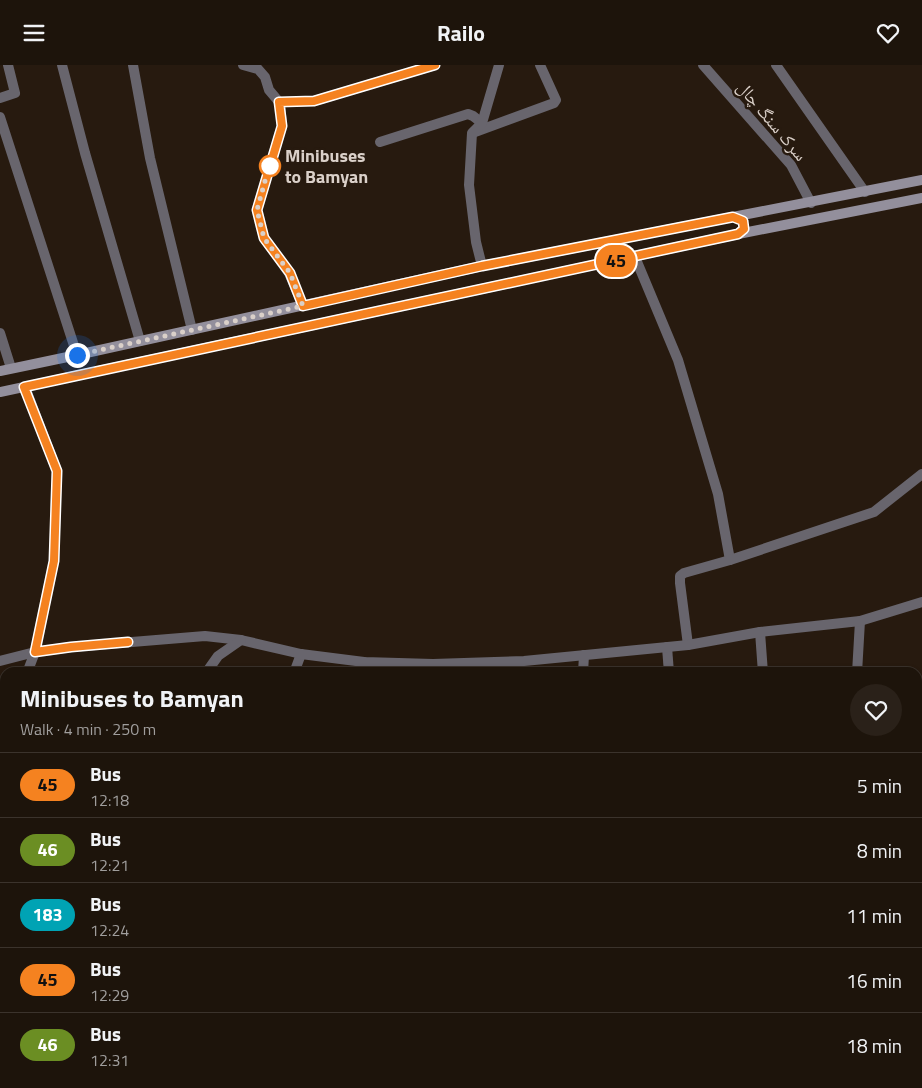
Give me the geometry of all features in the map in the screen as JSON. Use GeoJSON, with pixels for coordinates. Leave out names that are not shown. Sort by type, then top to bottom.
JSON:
{"type":"FeatureCollection","features":[{"type":"Feature","properties":{"kind":"main road"},"geometry":{"type":"LineString","coordinates":[[0,371],[482,266],[922,180]]}},
{"type":"Feature","properties":{"kind":"main road"},"geometry":{"type":"LineString","coordinates":[[0,392],[738,234],[922,198]]}},
{"type":"Feature","properties":{"kind":"main road"},"geometry":{"type":"LineString","coordinates":[[779,209],[772,216],[771,222],[774,225],[783,226]]}},
{"type":"Feature","properties":{"kind":"main road"},"geometry":{"type":"LineString","coordinates":[[733,217],[742,220],[744,224],[744,229],[738,234]]}},
{"type":"Feature","properties":{"kind":"street"},"geometry":{"type":"LineString","coordinates":[[0,98],[15,93],[8,65]]}},
{"type":"Feature","properties":{"kind":"street"},"geometry":{"type":"LineString","coordinates":[[62,65],[85,153],[140,341]]}},
{"type":"Feature","properties":{"kind":"street"},"geometry":{"type":"LineString","coordinates":[[133,65],[150,158],[192,330]]}},
{"type":"Feature","properties":{"kind":"street"},"geometry":{"type":"LineString","coordinates":[[243,65],[258,69],[265,77],[269,89],[279,102],[282,126],[257,210],[264,238],[290,273],[303,306]]}},
{"type":"Feature","properties":{"kind":"street"},"geometry":{"type":"LineString","coordinates":[[279,102],[314,101],[435,65]]}},
{"type":"Feature","properties":{"kind":"street"},"geometry":{"type":"LineString","coordinates":[[482,266],[476,242],[469,185],[472,133],[482,123],[499,65]]}},
{"type":"Feature","properties":{"kind":"street"},"geometry":{"type":"LineString","coordinates":[[472,133],[554,103],[556,100],[540,65]]}},
{"type":"Feature","properties":{"kind":"street","name":"سرک سنگ چال"},"geometry":{"type":"LineString","coordinates":[[703,65],[792,165],[811,203]]}},
{"type":"Feature","properties":{"kind":"street"},"geometry":{"type":"LineString","coordinates":[[776,65],[865,192]]}},
{"type":"Feature","properties":{"kind":"street"},"geometry":{"type":"LineString","coordinates":[[380,142],[468,114],[482,123]]}},
{"type":"Feature","properties":{"kind":"street"},"geometry":{"type":"LineString","coordinates":[[0,117],[77,355]]}},
{"type":"Feature","properties":{"kind":"street"},"geometry":{"type":"LineString","coordinates":[[635,257],[678,360],[718,494],[730,560]]}},
{"type":"Feature","properties":{"kind":"street"},"geometry":{"type":"LineString","coordinates":[[0,333],[12,368]]}},
{"type":"Feature","properties":{"kind":"street"},"geometry":{"type":"LineString","coordinates":[[24,387],[57,471],[54,561],[35,652],[29,667]]}},
{"type":"Feature","properties":{"kind":"street"},"geometry":{"type":"LineString","coordinates":[[688,645],[680,576],[684,573],[730,560],[874,512],[922,473]]}},
{"type":"Feature","properties":{"kind":"street"},"geometry":{"type":"LineString","coordinates":[[444,667],[688,645],[760,632],[860,621],[922,602]]}},
{"type":"Feature","properties":{"kind":"street"},"geometry":{"type":"LineString","coordinates":[[857,667],[860,621]]}},
{"type":"Feature","properties":{"kind":"street"},"geometry":{"type":"LineString","coordinates":[[760,632],[763,667]]}},
{"type":"Feature","properties":{"kind":"street"},"geometry":{"type":"LineString","coordinates":[[0,661],[35,652],[71,647],[205,636],[241,640],[301,654],[420,667]]}},
{"type":"Feature","properties":{"kind":"street"},"geometry":{"type":"LineString","coordinates":[[210,667],[218,656],[241,640]]}},
{"type":"Feature","properties":{"kind":"street"},"geometry":{"type":"LineString","coordinates":[[666,647],[668,667]]}},
{"type":"Feature","properties":{"kind":"street"},"geometry":{"type":"LineString","coordinates":[[296,667],[301,654]]}},
{"type":"Feature","properties":{"kind":"street"},"geometry":{"type":"LineString","coordinates":[[583,667],[584,655]]}},
{"type":"Feature","properties":{"kind":"street"},"geometry":{"type":"LineString","coordinates":[[362,667],[364,662]]}},
{"type":"Feature","properties":{"kind":"bus line","name":"45"},"geometry":{"type":"LineString","coordinates":[[128,642],[35,652],[54,561],[57,471],[24,387],[652,253],[738,234],[744,229],[743,221],[733,217],[482,266],[303,306],[290,273],[264,238],[257,210],[282,126],[279,102],[314,101],[435,65]]}},
{"type":"Feature","properties":{"kind":"place","name":"Minibuses to Bamyan"},"geometry":{"type":"Point","coordinates":[270,166]}},
{"type":"Feature","properties":{"kind":"route"},"geometry":{"type":"LineString","coordinates":[[77,355],[303,306],[290,273],[264,238],[257,210],[270,163],[270,166]]}}]}
